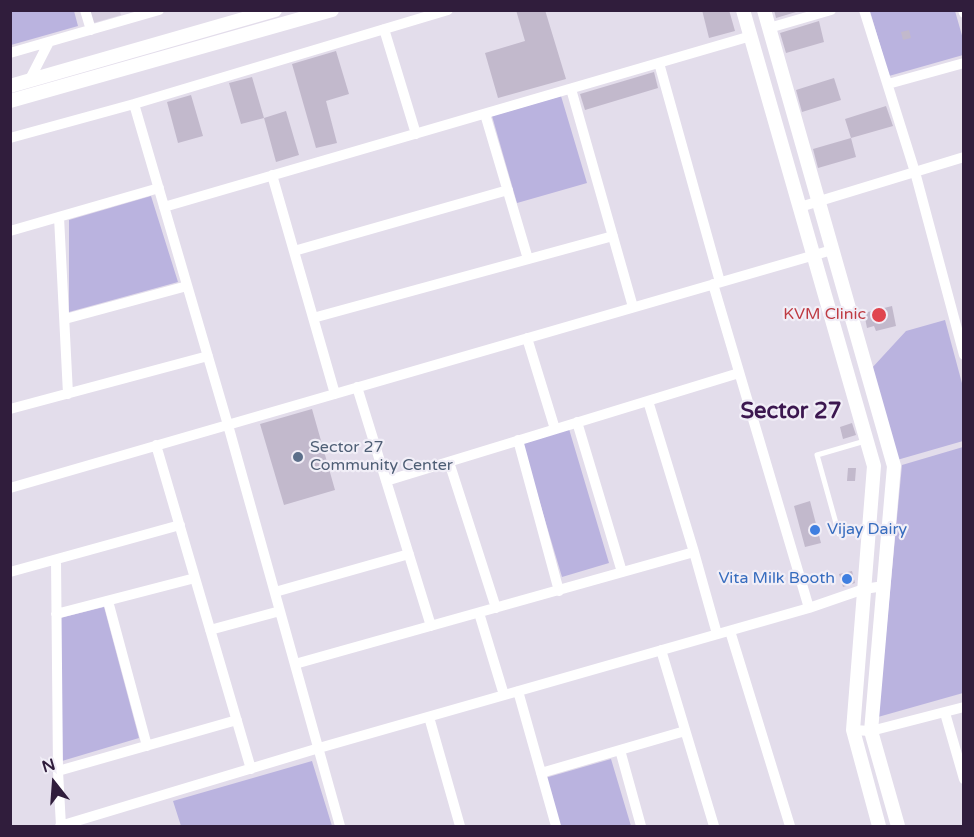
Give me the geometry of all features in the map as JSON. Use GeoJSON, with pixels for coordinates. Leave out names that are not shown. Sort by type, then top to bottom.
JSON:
{"type":"FeatureCollection","features":[{"type":"Feature","properties":{"kind":"street"},"geometry":{"type":"LineString","coordinates":[[85,10],[91,30]]}},
{"type":"Feature","properties":{"kind":"street"},"geometry":{"type":"LineString","coordinates":[[10,53],[159,10]]}},
{"type":"Feature","properties":{"kind":"street"},"geometry":{"type":"LineString","coordinates":[[10,86],[275,10]]}},
{"type":"Feature","properties":{"kind":"street"},"geometry":{"type":"LineString","coordinates":[[10,101],[332,10]]}},
{"type":"Feature","properties":{"kind":"street"},"geometry":{"type":"LineString","coordinates":[[10,138],[134,104],[448,10]]}},
{"type":"Feature","properties":{"kind":"street"},"geometry":{"type":"LineString","coordinates":[[743,10],[874,466],[853,730],[879,826]]}},
{"type":"Feature","properties":{"kind":"street"},"geometry":{"type":"LineString","coordinates":[[764,10],[894,466],[871,731],[898,826]]}},
{"type":"Feature","properties":{"kind":"street"},"geometry":{"type":"LineString","coordinates":[[769,28],[831,10]]}},
{"type":"Feature","properties":{"kind":"street"},"geometry":{"type":"LineString","coordinates":[[864,10],[960,326],[963,355]]}},
{"type":"Feature","properties":{"kind":"street"},"geometry":{"type":"LineString","coordinates":[[384,30],[416,134]]}},
{"type":"Feature","properties":{"kind":"street"},"geometry":{"type":"LineString","coordinates":[[164,207],[751,36]]}},
{"type":"Feature","properties":{"kind":"street"},"geometry":{"type":"LineString","coordinates":[[29,81],[49,42]]}},
{"type":"Feature","properties":{"kind":"street"},"geometry":{"type":"LineString","coordinates":[[659,63],[739,373],[808,608]]}},
{"type":"Feature","properties":{"kind":"street"},"geometry":{"type":"LineString","coordinates":[[888,84],[963,63]]}},
{"type":"Feature","properties":{"kind":"street"},"geometry":{"type":"LineString","coordinates":[[571,88],[633,307]]}},
{"type":"Feature","properties":{"kind":"street"},"geometry":{"type":"LineString","coordinates":[[134,104],[228,424],[340,826]]}},
{"type":"Feature","properties":{"kind":"street"},"geometry":{"type":"LineString","coordinates":[[485,114],[528,259]]}},
{"type":"Feature","properties":{"kind":"street"},"geometry":{"type":"LineString","coordinates":[[800,207],[963,157]]}},
{"type":"Feature","properties":{"kind":"street"},"geometry":{"type":"LineString","coordinates":[[272,176],[335,394]]}},
{"type":"Feature","properties":{"kind":"street"},"geometry":{"type":"LineString","coordinates":[[10,231],[159,188]]}},
{"type":"Feature","properties":{"kind":"street"},"geometry":{"type":"LineString","coordinates":[[294,251],[508,190]]}},
{"type":"Feature","properties":{"kind":"street"},"geometry":{"type":"LineString","coordinates":[[59,217],[68,394]]}},
{"type":"Feature","properties":{"kind":"street"},"geometry":{"type":"LineString","coordinates":[[313,318],[613,236]]}},
{"type":"Feature","properties":{"kind":"street"},"geometry":{"type":"LineString","coordinates":[[10,488],[832,250]]}},
{"type":"Feature","properties":{"kind":"street"},"geometry":{"type":"LineString","coordinates":[[65,319],[187,285]]}},
{"type":"Feature","properties":{"kind":"street"},"geometry":{"type":"LineString","coordinates":[[527,338],[555,429]]}},
{"type":"Feature","properties":{"kind":"street"},"geometry":{"type":"LineString","coordinates":[[10,409],[208,356]]}},
{"type":"Feature","properties":{"kind":"street"},"geometry":{"type":"LineString","coordinates":[[386,481],[739,373]]}},
{"type":"Feature","properties":{"kind":"street"},"geometry":{"type":"LineString","coordinates":[[357,387],[431,626]]}},
{"type":"Feature","properties":{"kind":"street"},"geometry":{"type":"LineString","coordinates":[[648,401],[717,634]]}},
{"type":"Feature","properties":{"kind":"street"},"geometry":{"type":"LineString","coordinates":[[577,422],[622,572]]}},
{"type":"Feature","properties":{"kind":"street"},"geometry":{"type":"LineString","coordinates":[[518,440],[559,591]]}},
{"type":"Feature","properties":{"kind":"street"},"geometry":{"type":"LineString","coordinates":[[156,445],[251,769]]}},
{"type":"Feature","properties":{"kind":"street"},"geometry":{"type":"LineString","coordinates":[[449,462],[496,608]]}},
{"type":"Feature","properties":{"kind":"street"},"geometry":{"type":"LineString","coordinates":[[10,572],[180,525]]}},
{"type":"Feature","properties":{"kind":"street"},"geometry":{"type":"LineString","coordinates":[[295,664],[694,552]]}},
{"type":"Feature","properties":{"kind":"street"},"geometry":{"type":"LineString","coordinates":[[275,592],[409,554]]}},
{"type":"Feature","properties":{"kind":"street"},"geometry":{"type":"LineString","coordinates":[[56,560],[58,771],[61,826],[318,748],[730,631],[864,589],[884,586]]}},
{"type":"Feature","properties":{"kind":"street"},"geometry":{"type":"LineString","coordinates":[[56,614],[195,578]]}},
{"type":"Feature","properties":{"kind":"street"},"geometry":{"type":"LineString","coordinates":[[108,601],[147,746]]}},
{"type":"Feature","properties":{"kind":"street"},"geometry":{"type":"LineString","coordinates":[[210,630],[280,611]]}},
{"type":"Feature","properties":{"kind":"street"},"geometry":{"type":"LineString","coordinates":[[479,613],[504,695]]}},
{"type":"Feature","properties":{"kind":"street"},"geometry":{"type":"LineString","coordinates":[[730,631],[790,826]]}},
{"type":"Feature","properties":{"kind":"street"},"geometry":{"type":"LineString","coordinates":[[661,650],[714,826]]}},
{"type":"Feature","properties":{"kind":"street"},"geometry":{"type":"LineString","coordinates":[[518,691],[556,826]]}},
{"type":"Feature","properties":{"kind":"street"},"geometry":{"type":"LineString","coordinates":[[853,730],[871,731],[963,707]]}},
{"type":"Feature","properties":{"kind":"street"},"geometry":{"type":"LineString","coordinates":[[945,713],[963,779]]}},
{"type":"Feature","properties":{"kind":"street"},"geometry":{"type":"LineString","coordinates":[[429,717],[460,826]]}},
{"type":"Feature","properties":{"kind":"street"},"geometry":{"type":"LineString","coordinates":[[58,771],[237,720]]}},
{"type":"Feature","properties":{"kind":"street"},"geometry":{"type":"LineString","coordinates":[[541,773],[685,731]]}},
{"type":"Feature","properties":{"kind":"street"},"geometry":{"type":"LineString","coordinates":[[620,750],[641,826]]}},
{"type":"Feature","properties":{"kind":"lane"},"geometry":{"type":"LineString","coordinates":[[867,440],[817,455],[839,534],[869,530]]}},
{"type":"Feature","properties":{"kind":"shaded area"},"geometry":{"type":"Polygon","coordinates":[[[11,10],[74,11],[78,26],[11,45],[11,10]]]}},
{"type":"Feature","properties":{"kind":"shaded area"},"geometry":{"type":"Polygon","coordinates":[[[90,11],[120,11],[121,15],[93,23],[90,11]]]}},
{"type":"Feature","properties":{"kind":"shaded area"},"geometry":{"type":"Polygon","coordinates":[[[870,11],[955,11],[963,39],[963,55],[889,76],[870,11]]]}},
{"type":"Feature","properties":{"kind":"shaded area"},"geometry":{"type":"Polygon","coordinates":[[[561,96],[587,183],[517,203],[492,116],[561,96]]]}},
{"type":"Feature","properties":{"kind":"shaded area"},"geometry":{"type":"Polygon","coordinates":[[[151,196],[178,282],[69,312],[69,220],[151,196]]]}},
{"type":"Feature","properties":{"kind":"shaded area"},"geometry":{"type":"Polygon","coordinates":[[[945,320],[963,387],[963,441],[897,460],[871,369],[906,331],[945,320]]]}},
{"type":"Feature","properties":{"kind":"shaded area"},"geometry":{"type":"Polygon","coordinates":[[[569,429],[609,563],[562,577],[522,443],[569,429]]]}},
{"type":"Feature","properties":{"kind":"shaded area"},"geometry":{"type":"Polygon","coordinates":[[[963,447],[963,693],[878,717],[902,465],[963,447]]]}},
{"type":"Feature","properties":{"kind":"shaded area"},"geometry":{"type":"Polygon","coordinates":[[[104,607],[139,738],[62,761],[60,618],[104,607]]]}},
{"type":"Feature","properties":{"kind":"shaded area"},"geometry":{"type":"Polygon","coordinates":[[[611,759],[631,826],[560,826],[545,778],[611,759]]]}},
{"type":"Feature","properties":{"kind":"shaded area"},"geometry":{"type":"Polygon","coordinates":[[[312,761],[332,826],[181,826],[173,801],[312,761]]]}},
{"type":"Feature","properties":{"kind":"building"},"geometry":{"type":"Polygon","coordinates":[[[516,10],[545,10],[566,79],[498,98],[485,53],[525,41],[516,10]]]}},
{"type":"Feature","properties":{"kind":"building"},"geometry":{"type":"Polygon","coordinates":[[[702,10],[729,10],[735,31],[709,38],[702,10]]]}},
{"type":"Feature","properties":{"kind":"building"},"geometry":{"type":"Polygon","coordinates":[[[774,10],[795,10],[796,12],[776,18],[774,10]]]}},
{"type":"Feature","properties":{"kind":"building"},"geometry":{"type":"Polygon","coordinates":[[[819,21],[824,42],[786,53],[780,33],[819,21]]]}},
{"type":"Feature","properties":{"kind":"building"},"geometry":{"type":"Polygon","coordinates":[[[909,30],[911,38],[903,40],[901,32],[909,30]]]}},
{"type":"Feature","properties":{"kind":"building"},"geometry":{"type":"Polygon","coordinates":[[[336,51],[349,94],[326,101],[337,143],[316,148],[292,64],[336,51]]]}},
{"type":"Feature","properties":{"kind":"building"},"geometry":{"type":"Polygon","coordinates":[[[654,72],[658,88],[585,110],[580,94],[654,72]]]}},
{"type":"Feature","properties":{"kind":"building"},"geometry":{"type":"Polygon","coordinates":[[[252,77],[264,118],[241,124],[229,83],[252,77]]]}},
{"type":"Feature","properties":{"kind":"building"},"geometry":{"type":"Polygon","coordinates":[[[834,78],[841,100],[802,112],[796,90],[834,78]]]}},
{"type":"Feature","properties":{"kind":"building"},"geometry":{"type":"Polygon","coordinates":[[[191,95],[203,136],[178,143],[167,102],[191,95]]]}},
{"type":"Feature","properties":{"kind":"building"},"geometry":{"type":"Polygon","coordinates":[[[886,106],[893,126],[851,138],[845,119],[886,106]]]}},
{"type":"Feature","properties":{"kind":"building"},"geometry":{"type":"Polygon","coordinates":[[[286,111],[299,155],[276,162],[264,118],[286,111]]]}},
{"type":"Feature","properties":{"kind":"building"},"geometry":{"type":"Polygon","coordinates":[[[851,138],[856,157],[818,168],[813,149],[851,138]]]}},
{"type":"Feature","properties":{"kind":"building"},"geometry":{"type":"Polygon","coordinates":[[[892,306],[896,326],[876,331],[874,326],[867,328],[864,313],[892,306]]]}},
{"type":"Feature","properties":{"kind":"building","name":"Sector 27 Community Center"},"geometry":{"type":"Polygon","coordinates":[[[312,409],[335,490],[284,505],[260,424],[312,409]]]}},
{"type":"Feature","properties":{"kind":"building"},"geometry":{"type":"Polygon","coordinates":[[[852,423],[856,435],[843,439],[840,427],[852,423]]]}},
{"type":"Feature","properties":{"kind":"building"},"geometry":{"type":"Polygon","coordinates":[[[848,468],[856,468],[855,481],[847,481],[848,468]]]}},
{"type":"Feature","properties":{"kind":"building"},"geometry":{"type":"Polygon","coordinates":[[[810,501],[821,543],[805,547],[794,506],[810,501]]]}},
{"type":"Feature","properties":{"kind":"building","name":"Vita Milk Booth"},"geometry":{"type":"Polygon","coordinates":[[[852,571],[855,583],[843,587],[839,574],[852,571]]]}},
{"type":"Feature","properties":{"kind":"place","name":"KVM Clinic"},"geometry":{"type":"Point","coordinates":[879,315]}},
{"type":"Feature","properties":{"kind":"place","name":"Sector 27 Community Center"},"geometry":{"type":"Point","coordinates":[298,457]}},
{"type":"Feature","properties":{"kind":"place","name":"Vijay Dairy"},"geometry":{"type":"Point","coordinates":[815,530]}},
{"type":"Feature","properties":{"kind":"place","name":"Vita Milk Booth"},"geometry":{"type":"Point","coordinates":[847,579]}},
{"type":"Feature","properties":{"kind":"district","name":"Sector 27"},"geometry":{"type":"Point","coordinates":[791,412]}}]}
